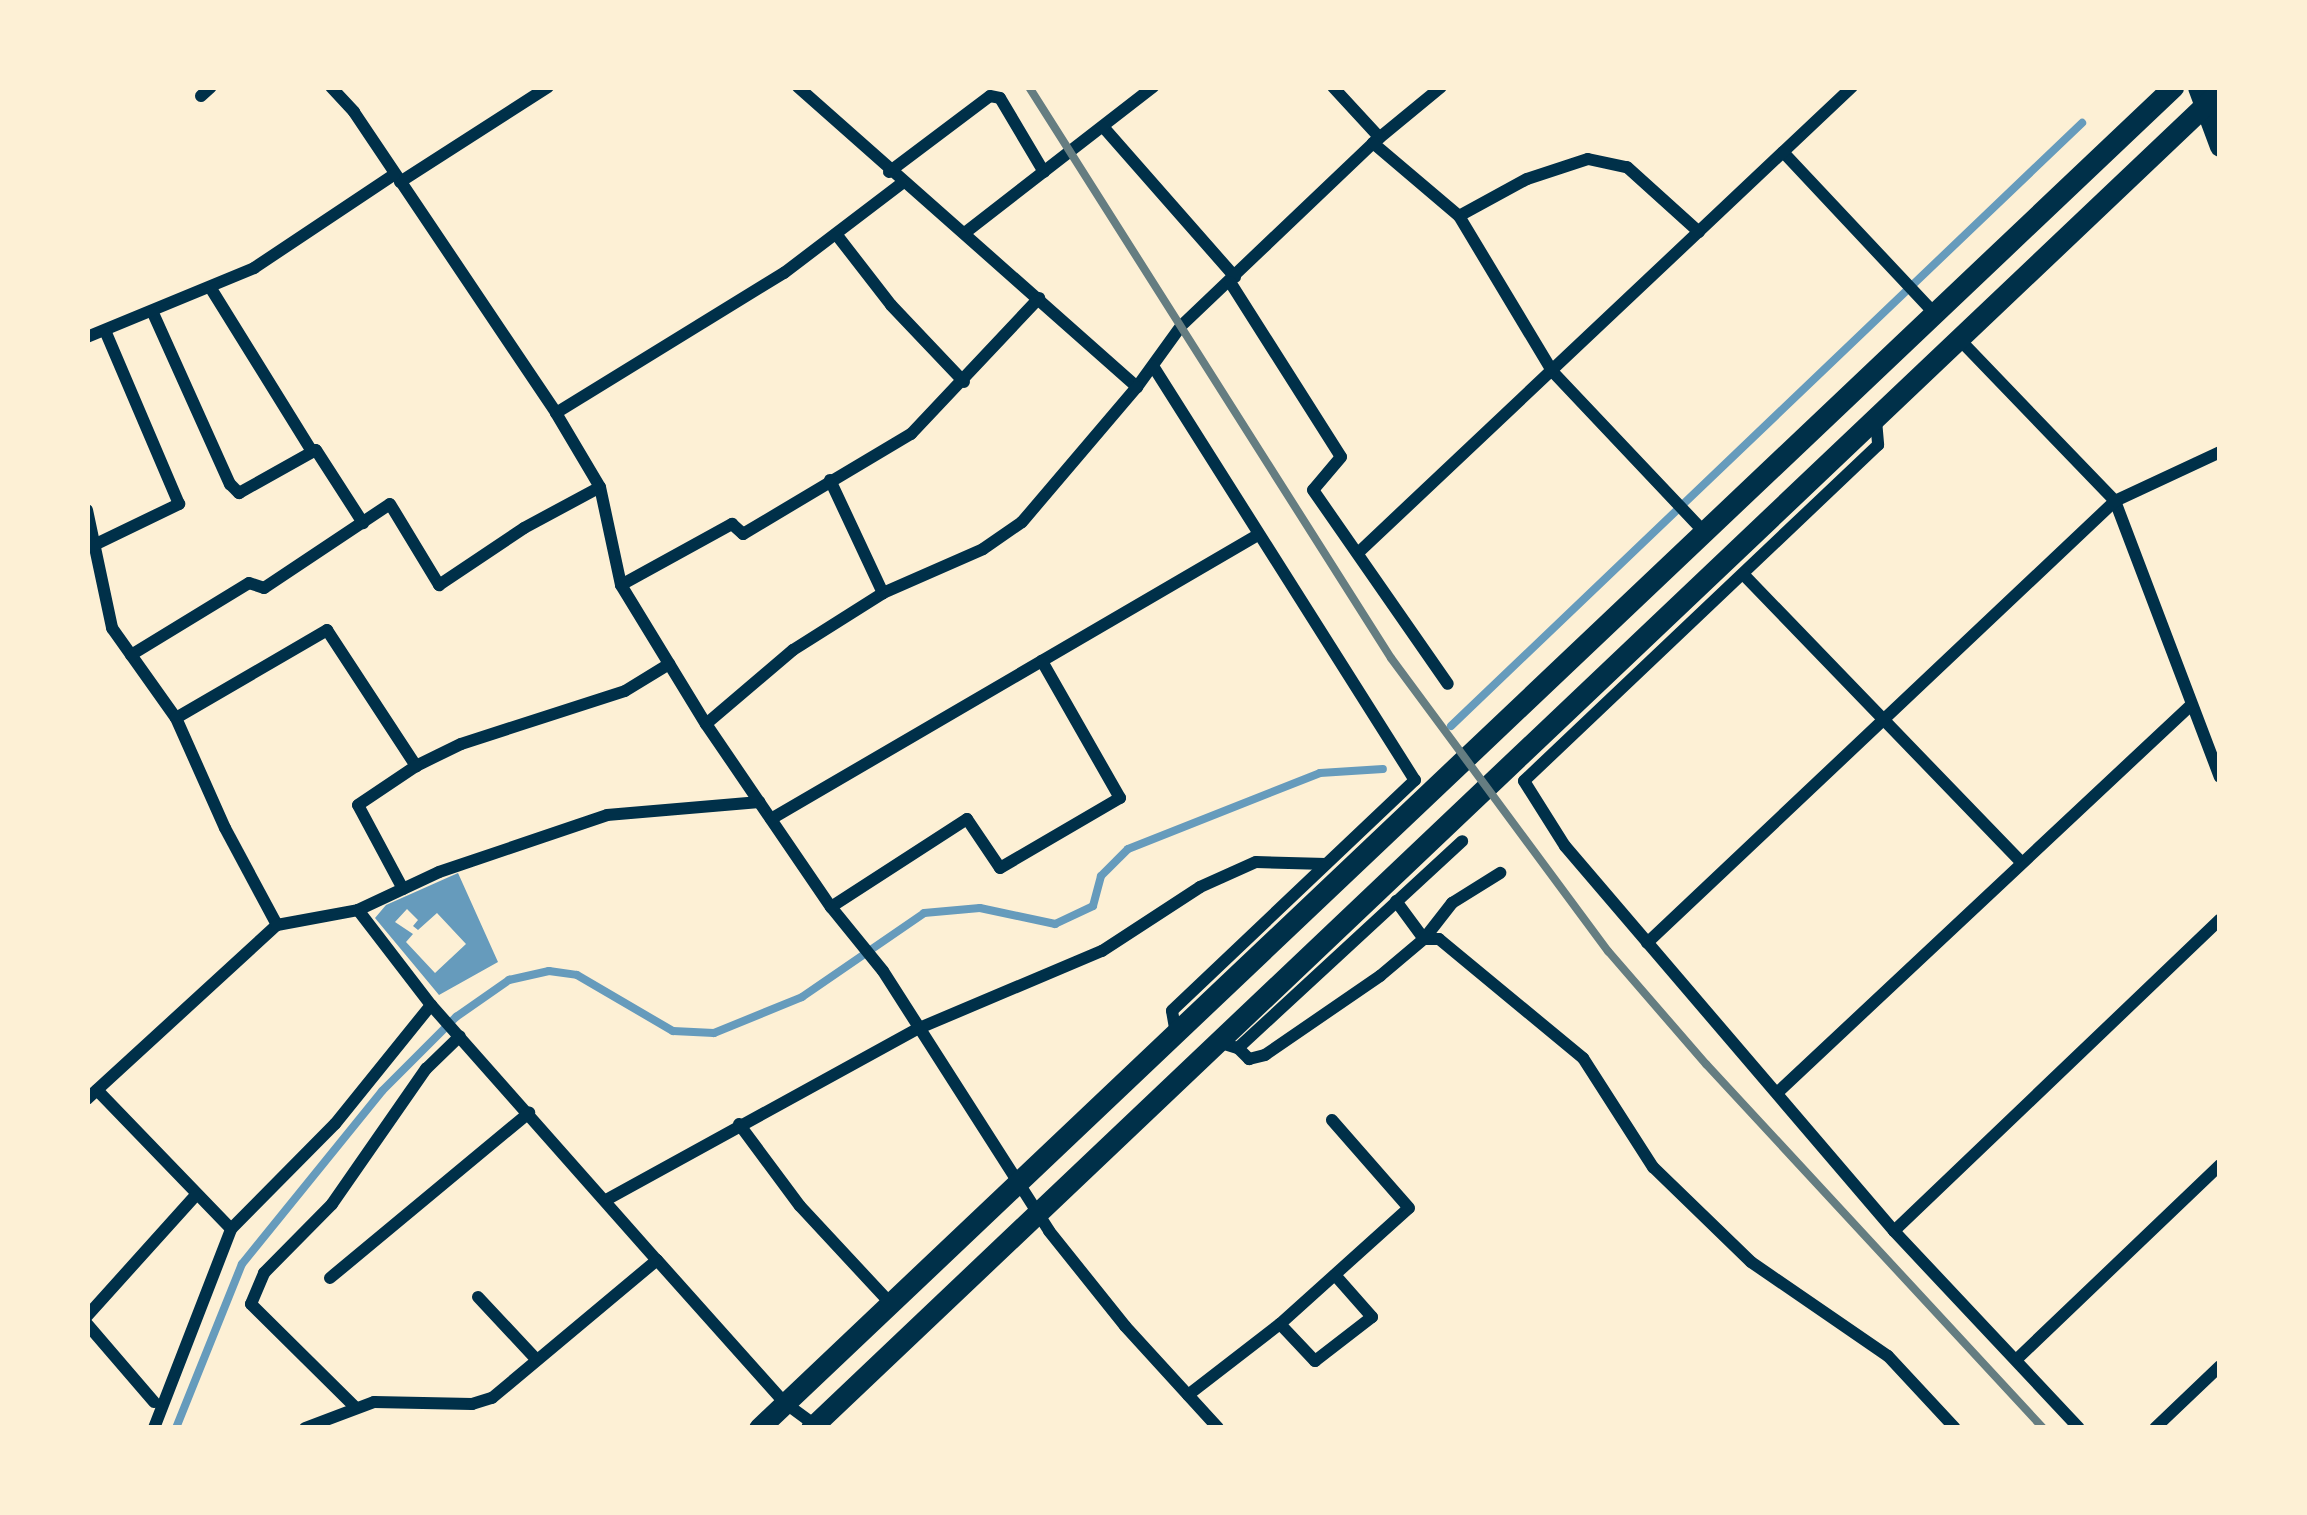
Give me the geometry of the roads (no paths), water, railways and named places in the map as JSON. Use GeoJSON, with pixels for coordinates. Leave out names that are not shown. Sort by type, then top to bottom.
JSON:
{"type":"FeatureCollection","features":[{"type":"Feature","properties":{"kind":"main road"},"geometry":{"type":"LineString","coordinates":[[760,1428],[2173,87]]}},
{"type":"Feature","properties":{"kind":"main road"},"geometry":{"type":"LineString","coordinates":[[2208,94],[2220,146]]}},
{"type":"Feature","properties":{"kind":"main road"},"geometry":{"type":"LineString","coordinates":[[815,1427],[1037,1213],[1228,1045],[1961,341],[2208,94]]}},
{"type":"Feature","properties":{"kind":"street"},"geometry":{"type":"LineString","coordinates":[[331,87],[556,413],[600,488],[621,585],[706,724],[832,907],[883,971],[1037,1213],[1125,1326],[1218,1428]]}},
{"type":"Feature","properties":{"kind":"street"},"geometry":{"type":"LineString","coordinates":[[87,338],[254,268],[548,87]]}},
{"type":"Feature","properties":{"kind":"street"},"geometry":{"type":"LineString","coordinates":[[797,87],[1137,387]]}},
{"type":"Feature","properties":{"kind":"street"},"geometry":{"type":"LineString","coordinates":[[966,232],[1105,129],[1153,87]]}},
{"type":"Feature","properties":{"kind":"street"},"geometry":{"type":"LineString","coordinates":[[1333,87],[1376,141],[1459,216],[1552,371],[1705,533]]}},
{"type":"Feature","properties":{"kind":"street"},"geometry":{"type":"LineString","coordinates":[[706,724],[794,650],[884,593],[983,549],[1022,522],[1137,387],[1181,326],[1376,141],[1441,87]]}},
{"type":"Feature","properties":{"kind":"street"},"geometry":{"type":"LineString","coordinates":[[1359,552],[1852,87]]}},
{"type":"Feature","properties":{"kind":"street"},"geometry":{"type":"LineString","coordinates":[[889,172],[990,96],[1000,98],[1044,172]]}},
{"type":"Feature","properties":{"kind":"street"},"geometry":{"type":"LineString","coordinates":[[1105,129],[1233,280],[1341,457],[1313,490],[1448,684]]}},
{"type":"Feature","properties":{"kind":"street"},"geometry":{"type":"LineString","coordinates":[[1784,152],[1935,314]]}},
{"type":"Feature","properties":{"kind":"street"},"geometry":{"type":"LineString","coordinates":[[1459,216],[1527,179],[1588,159],[1627,167],[1700,232]]}},
{"type":"Feature","properties":{"kind":"street"},"geometry":{"type":"LineString","coordinates":[[556,413],[784,273],[902,184]]}},
{"type":"Feature","properties":{"kind":"street"},"geometry":{"type":"LineString","coordinates":[[836,234],[890,304],[964,382]]}},
{"type":"Feature","properties":{"kind":"street"},"geometry":{"type":"LineString","coordinates":[[210,287],[311,450],[363,523]]}},
{"type":"Feature","properties":{"kind":"street"},"geometry":{"type":"LineString","coordinates":[[621,585],[733,524],[743,534],[911,434],[1039,298]]}},
{"type":"Feature","properties":{"kind":"street"},"geometry":{"type":"LineString","coordinates":[[153,313],[230,484],[239,493],[311,450]]}},
{"type":"Feature","properties":{"kind":"street"},"geometry":{"type":"LineString","coordinates":[[92,546],[179,504],[106,333]]}},
{"type":"Feature","properties":{"kind":"street"},"geometry":{"type":"LineString","coordinates":[[1961,341],[2115,501],[2220,777]]}},
{"type":"Feature","properties":{"kind":"street"},"geometry":{"type":"LineString","coordinates":[[1153,366],[1256,536],[1415,780],[1172,1011],[1177,1035]]}},
{"type":"Feature","properties":{"kind":"street"},"geometry":{"type":"LineString","coordinates":[[1876,420],[1878,445],[1524,781],[1565,846],[1894,1231],[2080,1428]]}},
{"type":"Feature","properties":{"kind":"street"},"geometry":{"type":"LineString","coordinates":[[1647,943],[2115,501],[2220,452]]}},
{"type":"Feature","properties":{"kind":"street"},"geometry":{"type":"LineString","coordinates":[[830,480],[884,593]]}},
{"type":"Feature","properties":{"kind":"street"},"geometry":{"type":"LineString","coordinates":[[131,655],[249,583],[264,588],[390,504],[440,585],[524,528],[600,488]]}},
{"type":"Feature","properties":{"kind":"street"},"geometry":{"type":"LineString","coordinates":[[87,510],[112,628],[176,718],[225,828],[277,925]]}},
{"type":"Feature","properties":{"kind":"street"},"geometry":{"type":"LineString","coordinates":[[771,819],[1256,536]]}},
{"type":"Feature","properties":{"kind":"street"},"geometry":{"type":"LineString","coordinates":[[1743,574],[2020,862]]}},
{"type":"Feature","properties":{"kind":"street"},"geometry":{"type":"LineString","coordinates":[[176,718],[327,630],[416,766]]}},
{"type":"Feature","properties":{"kind":"street"},"geometry":{"type":"LineString","coordinates":[[832,907],[967,819],[1000,868],[1120,798],[1042,661]]}},
{"type":"Feature","properties":{"kind":"street"},"geometry":{"type":"LineString","coordinates":[[404,889],[358,805],[416,766],[481,736],[625,691],[669,664]]}},
{"type":"Feature","properties":{"kind":"street"},"geometry":{"type":"LineString","coordinates":[[1777,1093],[2191,704]]}},
{"type":"Feature","properties":{"kind":"street"},"geometry":{"type":"LineString","coordinates":[[231,1229],[92,1094],[277,925],[358,910],[608,815],[759,802]]}},
{"type":"Feature","properties":{"kind":"street"},"geometry":{"type":"LineString","coordinates":[[1462,841],[1228,1045],[1249,1059],[1265,1055],[1424,939],[1452,903],[1500,873]]}},
{"type":"Feature","properties":{"kind":"street"},"geometry":{"type":"LineString","coordinates":[[606,1200],[917,1029],[1102,951],[1199,887],[1256,862],[1325,864]]}},
{"type":"Feature","properties":{"kind":"street"},"geometry":{"type":"LineString","coordinates":[[1396,901],[1424,939]]}},
{"type":"Feature","properties":{"kind":"street"},"geometry":{"type":"LineString","coordinates":[[358,910],[430,1005],[785,1403],[815,1427]]}},
{"type":"Feature","properties":{"kind":"street"},"geometry":{"type":"LineString","coordinates":[[1894,1231],[2220,919]]}},
{"type":"Feature","properties":{"kind":"street"},"geometry":{"type":"LineString","coordinates":[[1424,939],[1439,939],[1582,1058],[1653,1167],[1751,1262],[1888,1356],[1955,1428]]}},
{"type":"Feature","properties":{"kind":"street"},"geometry":{"type":"LineString","coordinates":[[154,1428],[231,1229],[335,1124],[430,1005]]}},
{"type":"Feature","properties":{"kind":"street"},"geometry":{"type":"LineString","coordinates":[[354,1406],[250,1304],[263,1273],[332,1204],[426,1069],[459,1034]]}},
{"type":"Feature","properties":{"kind":"street"},"geometry":{"type":"LineString","coordinates":[[330,1277],[529,1113]]}},
{"type":"Feature","properties":{"kind":"street"},"geometry":{"type":"LineString","coordinates":[[1188,1395],[1280,1324],[1409,1208],[1332,1120]]}},
{"type":"Feature","properties":{"kind":"street"},"geometry":{"type":"LineString","coordinates":[[739,1124],[800,1205],[891,1304]]}},
{"type":"Feature","properties":{"kind":"street"},"geometry":{"type":"LineString","coordinates":[[2017,1359],[2220,1165]]}},
{"type":"Feature","properties":{"kind":"street"},"geometry":{"type":"LineString","coordinates":[[154,1402],[87,1320],[196,1195]]}},
{"type":"Feature","properties":{"kind":"street"},"geometry":{"type":"LineString","coordinates":[[305,1428],[354,1406],[385,1400],[482,1402],[657,1260]]}},
{"type":"Feature","properties":{"kind":"street"},"geometry":{"type":"LineString","coordinates":[[1280,1324],[1315,1361],[1372,1317],[1335,1275]]}},
{"type":"Feature","properties":{"kind":"street"},"geometry":{"type":"LineString","coordinates":[[478,1297],[537,1360]]}},
{"type":"Feature","properties":{"kind":"street"},"geometry":{"type":"LineString","coordinates":[[2155,1428],[2220,1366]]}},
{"type":"Feature","properties":{"kind":"water"},"geometry":{"type":"Polygon","coordinates":[[[458,873],[498,962],[439,995],[375,918],[386,905],[458,873]],[[407,909],[395,922],[413,934],[406,942],[435,973],[466,944],[437,913],[418,930],[413,926],[418,920],[407,909]]]}},
{"type":"Feature","properties":{"kind":"waterway"},"geometry":{"type":"LineString","coordinates":[[1451,726],[2082,123]]}},
{"type":"Feature","properties":{"kind":"waterway"},"geometry":{"type":"LineString","coordinates":[[176,1428],[242,1264],[382,1091],[456,1017],[509,980],[549,971],[577,975],[673,1031],[714,1033],[802,997],[924,913],[980,908],[1055,924],[1093,906],[1101,876],[1128,849],[1320,773],[1383,769]]}},
{"type":"Feature","properties":{"kind":"railway"},"geometry":{"type":"LineString","coordinates":[[1029,87],[1391,658],[1608,951],[1706,1064],[2043,1428]]}}]}
